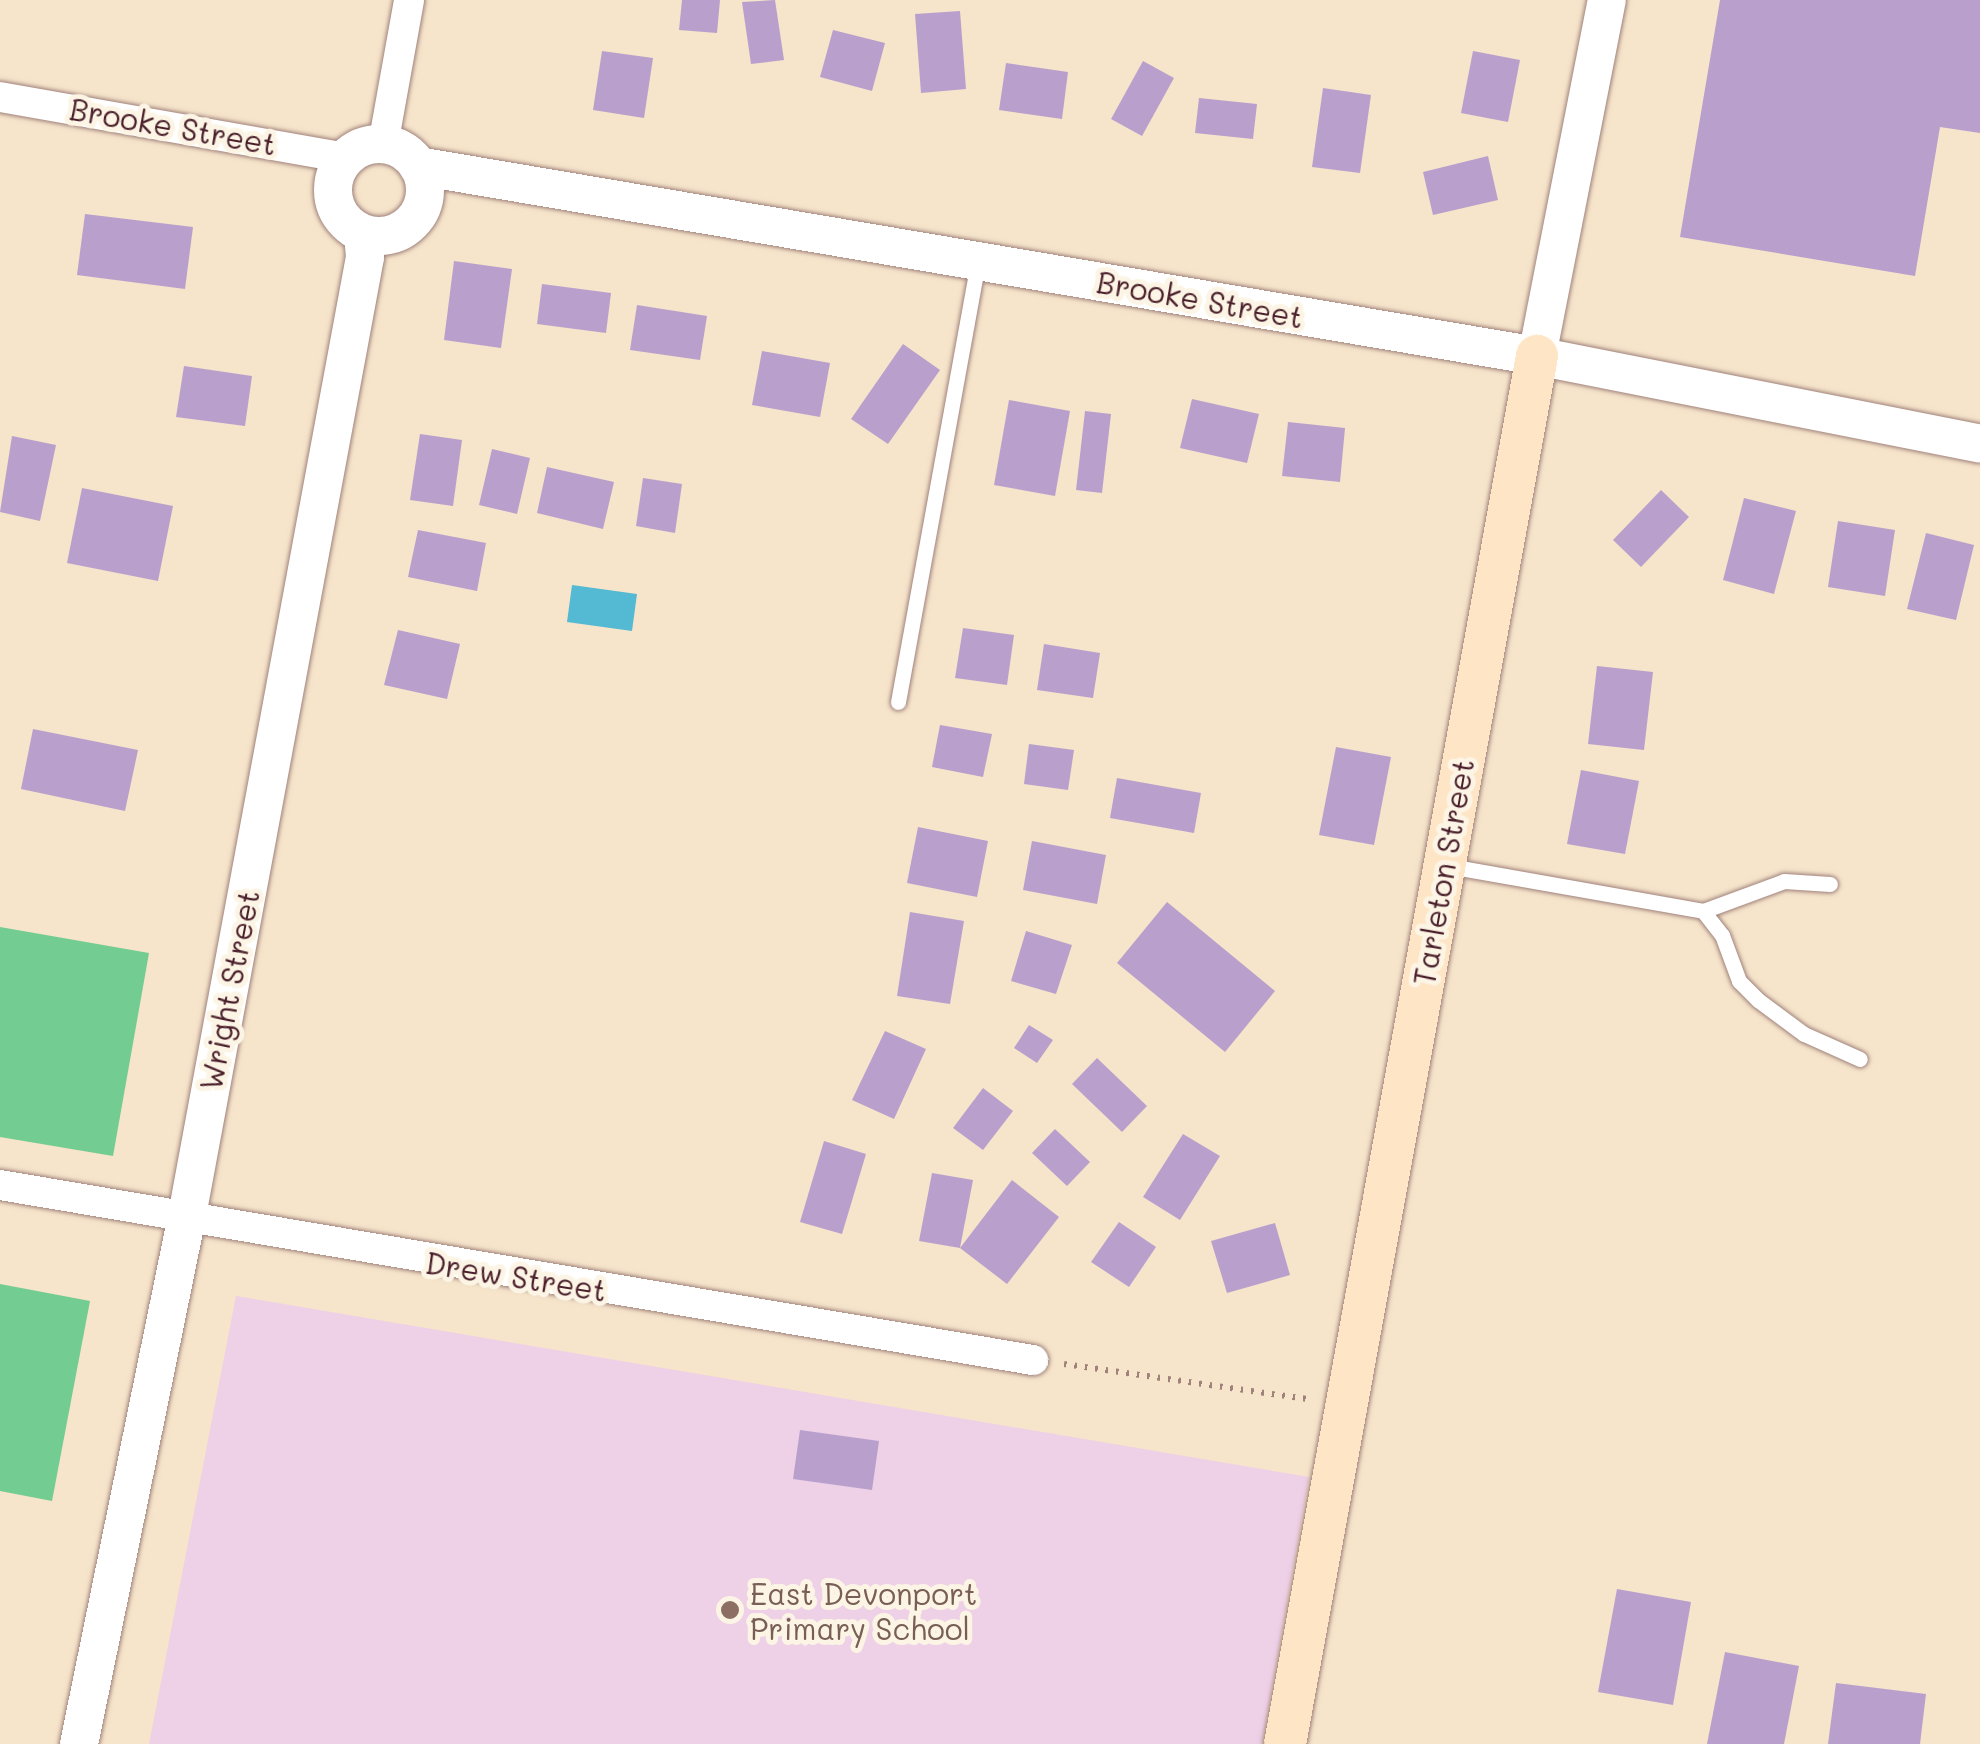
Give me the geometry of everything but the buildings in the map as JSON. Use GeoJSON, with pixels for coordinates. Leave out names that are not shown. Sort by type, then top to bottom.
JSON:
{"type":"FeatureCollection","features":[{"type":"Feature","properties":{"kind":"main road","name":"Tarleton Street"},"geometry":{"type":"LineString","coordinates":[[1285,1744],[1536,356]]}},
{"type":"Feature","properties":{"kind":"street"},"geometry":{"type":"LineString","coordinates":[[384,144],[409,0]]}},
{"type":"Feature","properties":{"kind":"street","name":"Tarleton Street"},"geometry":{"type":"LineString","coordinates":[[1536,356],[1607,0]]}},
{"type":"Feature","properties":{"kind":"street","name":"Brooke Street"},"geometry":{"type":"LineString","coordinates":[[0,96],[346,158]]}},
{"type":"Feature","properties":{"kind":"street"},"geometry":{"type":"LineString","coordinates":[[384,144],[418,166],[425,194],[414,219],[391,235],[363,234],[334,201],[337,171],[346,158],[384,144]]}},
{"type":"Feature","properties":{"kind":"street","name":"Brooke Street"},"geometry":{"type":"LineString","coordinates":[[418,166],[1536,356],[1980,444]]}},
{"type":"Feature","properties":{"kind":"street","name":"Wright Street"},"geometry":{"type":"LineString","coordinates":[[79,1744],[186,1221],[365,257],[363,234]]}},
{"type":"Feature","properties":{"kind":"street","name":"Drew Street"},"geometry":{"type":"LineString","coordinates":[[0,1185],[186,1221],[1033,1360]]}},
{"type":"Feature","properties":{"kind":"lane"},"geometry":{"type":"LineString","coordinates":[[898,702],[978,261]]}},
{"type":"Feature","properties":{"kind":"lane"},"geometry":{"type":"LineString","coordinates":[[1445,865],[1703,911],[1784,881],[1830,884]]}},
{"type":"Feature","properties":{"kind":"lane"},"geometry":{"type":"LineString","coordinates":[[1703,911],[1722,934],[1739,981],[1758,1000],[1804,1034],[1860,1059]]}},
{"type":"Feature","properties":{"kind":"path"},"geometry":{"type":"LineString","coordinates":[[1033,1360],[1346,1404]]}},
{"type":"Feature","properties":{"kind":"shaded area","name":"East Devonport Primary School"},"geometry":{"type":"Polygon","coordinates":[[[236,1296],[1309,1477],[1262,1744],[149,1744],[236,1296]]]}},
{"type":"Feature","properties":{"kind":"green space"},"geometry":{"type":"Polygon","coordinates":[[[0,927],[149,953],[113,1156],[0,1137],[0,927]]]}},
{"type":"Feature","properties":{"kind":"green space"},"geometry":{"type":"Polygon","coordinates":[[[0,1284],[90,1301],[52,1501],[0,1491],[0,1284]]]}},
{"type":"Feature","properties":{"kind":"water"},"geometry":{"type":"Polygon","coordinates":[[[572,585],[637,594],[632,631],[567,622],[572,585]]]}},
{"type":"Feature","properties":{"kind":"place","name":"East Devonport Primary School"},"geometry":{"type":"Point","coordinates":[730,1610]}}]}
